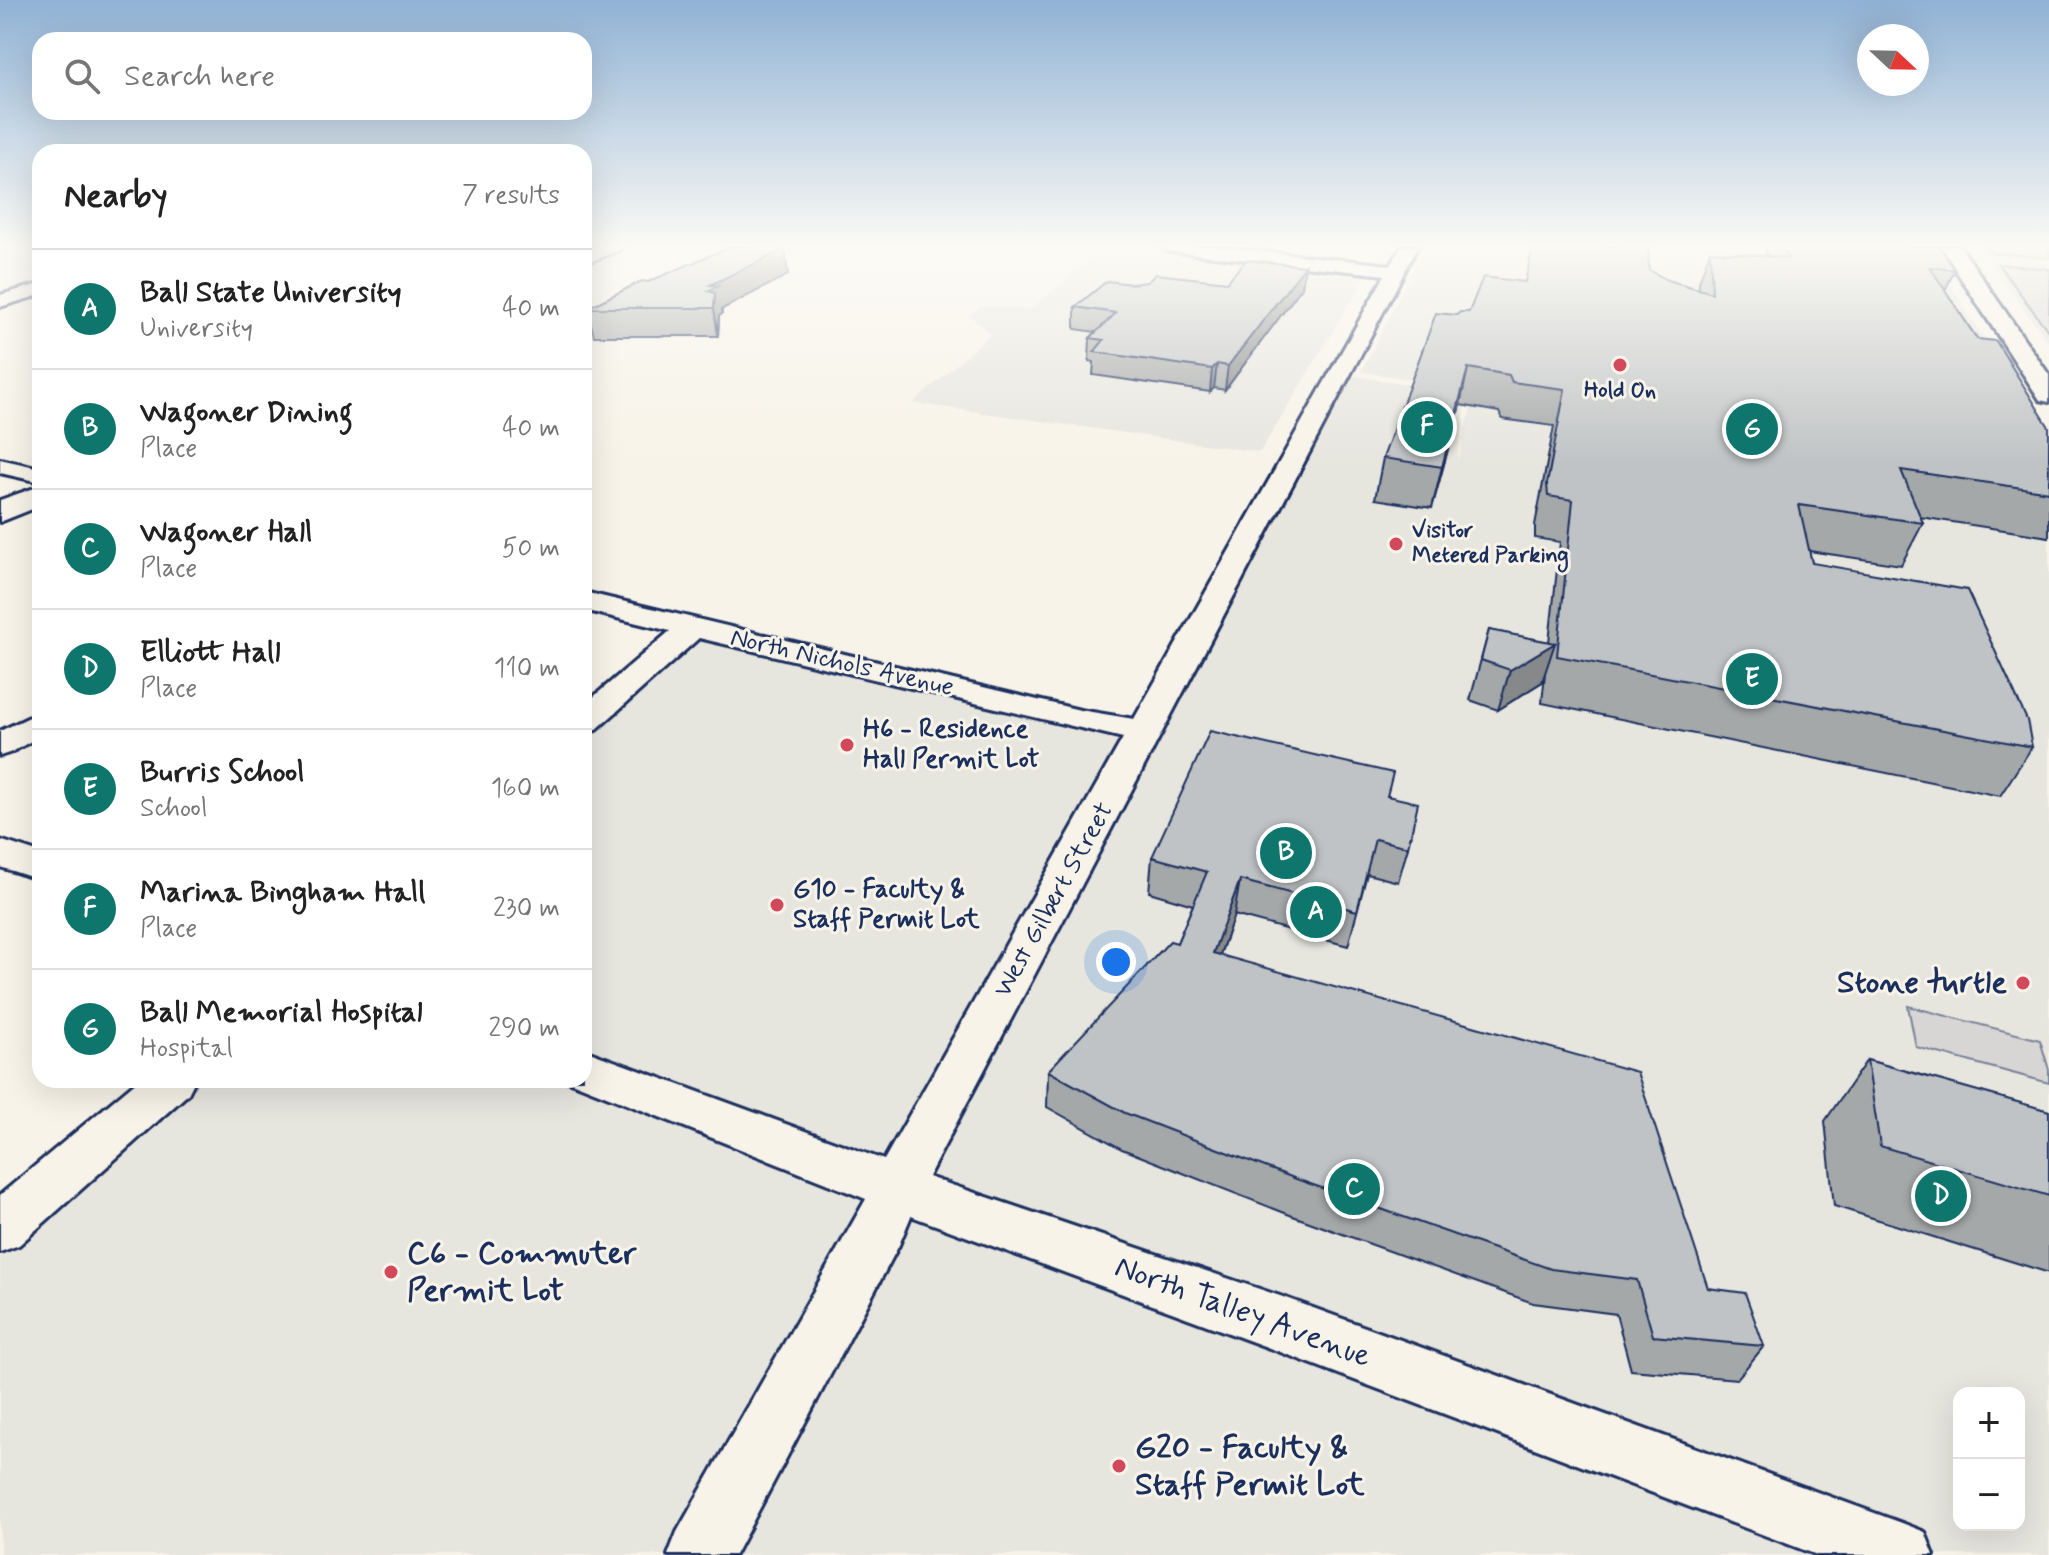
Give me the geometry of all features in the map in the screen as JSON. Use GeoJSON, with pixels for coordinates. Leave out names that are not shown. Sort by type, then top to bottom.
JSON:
{"type":"FeatureCollection","features":[{"type":"Feature","properties":{"kind":"street","name":"West Gilbert Street"},"geometry":{"type":"LineString","coordinates":[[700,1555],[880,1228],[897,1186],[1370,319]]}},
{"type":"Feature","properties":{"kind":"street"},"geometry":{"type":"LineString","coordinates":[[1999,319],[2049,394]]}},
{"type":"Feature","properties":{"kind":"street"},"geometry":{"type":"LineString","coordinates":[[0,466],[32,473]]}},
{"type":"Feature","properties":{"kind":"street"},"geometry":{"type":"LineString","coordinates":[[0,512],[32,498]]}},
{"type":"Feature","properties":{"kind":"street","name":"North Nichols Avenue"},"geometry":{"type":"LineString","coordinates":[[592,603],[1080,720],[1147,732]]}},
{"type":"Feature","properties":{"kind":"street"},"geometry":{"type":"LineString","coordinates":[[592,716],[692,628]]}},
{"type":"Feature","properties":{"kind":"street"},"geometry":{"type":"LineString","coordinates":[[0,745],[32,727]]}},
{"type":"Feature","properties":{"kind":"street"},"geometry":{"type":"LineString","coordinates":[[0,853],[32,864]]}},
{"type":"Feature","properties":{"kind":"street","name":"North Talley Avenue"},"geometry":{"type":"LineString","coordinates":[[592,1072],[971,1216],[1283,1325],[1902,1555]]}},
{"type":"Feature","properties":{"kind":"street"},"geometry":{"type":"LineString","coordinates":[[0,1228],[162,1088]]}},
{"type":"Feature","properties":{"kind":"shaded area"},"geometry":{"type":"Polygon","coordinates":[[[973,319],[1341,319],[1260,452],[913,403],[991,334],[973,319]]]}},
{"type":"Feature","properties":{"kind":"shaded area"},"geometry":{"type":"Polygon","coordinates":[[[1388,319],[1972,319],[2049,447],[2049,1555],[0,1555],[0,1257],[191,1088],[592,1088],[592,735],[700,640],[1124,742],[1348,375],[1467,393],[1457,463],[1476,388],[1361,372],[1388,319]]]}},
{"type":"Feature","properties":{"kind":"shaded area"},"geometry":{"type":"Polygon","coordinates":[[[2031,319],[2049,319],[2049,343],[2031,319]]]}},
{"type":"Feature","properties":{"kind":"shaded area"},"geometry":{"type":"Polygon","coordinates":[[[2039,319],[2049,319],[2049,332],[2039,319]]]}},
{"type":"Feature","properties":{"kind":"shaded area"},"geometry":{"type":"Polygon","coordinates":[[[1908,1006],[2040,1040],[2049,1070],[2049,1083],[1916,1047],[1908,1006]]]}},
{"type":"Feature","properties":{"kind":"building"},"geometry":{"type":"Polygon","coordinates":[[[1110,319],[1265,319],[1228,366],[1217,364],[1212,369],[1094,352],[1104,340],[1090,338],[1110,319]]]}},
{"type":"Feature","properties":{"kind":"building"},"geometry":{"type":"Polygon","coordinates":[[[1434,319],[1964,319],[1977,339],[1996,341],[2049,427],[2049,492],[1901,470],[1923,523],[1799,505],[1812,563],[1967,590],[2027,720],[2032,747],[1557,656],[1573,500],[1548,496],[1547,484],[1565,389],[1512,382],[1509,375],[1468,368],[1442,467],[1383,458],[1434,319]]]}},
{"type":"Feature","properties":{"kind":"building"},"geometry":{"type":"Polygon","coordinates":[[[1489,630],[1555,643],[1510,670],[1481,660],[1489,630]]]}},
{"type":"Feature","properties":{"kind":"building"},"geometry":{"type":"Polygon","coordinates":[[[1210,731],[1393,773],[1387,796],[1418,803],[1408,847],[1375,839],[1357,911],[1240,880],[1213,953],[1637,1072],[1708,1288],[1745,1293],[1764,1346],[1653,1336],[1637,1280],[1551,1269],[1299,1180],[1125,1113],[1048,1071],[1170,941],[1177,943],[1207,872],[1152,857],[1210,731]]]}},
{"type":"Feature","properties":{"kind":"building"},"geometry":{"type":"Polygon","coordinates":[[[1867,1060],[2049,1111],[2049,1196],[1880,1146],[1867,1060]]]}},
{"type":"Feature","properties":{"kind":"place","name":"Hold On"},"geometry":{"type":"Point","coordinates":[1620,365]}},
{"type":"Feature","properties":{"kind":"place","name":"Marina Bingham Hall"},"geometry":{"type":"Point","coordinates":[1427,427]}},
{"type":"Feature","properties":{"kind":"place","name":"Ball Memorial Hospital"},"geometry":{"type":"Point","coordinates":[1752,429]}},
{"type":"Feature","properties":{"kind":"place","name":"Visitor Metered Parking"},"geometry":{"type":"Point","coordinates":[1396,544]}},
{"type":"Feature","properties":{"kind":"place","name":"Burris School"},"geometry":{"type":"Point","coordinates":[1752,679]}},
{"type":"Feature","properties":{"kind":"place","name":"H6 - Residence Hall Permit Lot"},"geometry":{"type":"Point","coordinates":[847,745]}},
{"type":"Feature","properties":{"kind":"place","name":"Wagoner Dining"},"geometry":{"type":"Point","coordinates":[1286,853]}},
{"type":"Feature","properties":{"kind":"place","name":"G10 - Faculty & Staff Permit Lot"},"geometry":{"type":"Point","coordinates":[777,905]}},
{"type":"Feature","properties":{"kind":"place","name":"Ball State University"},"geometry":{"type":"Point","coordinates":[1316,912]}},
{"type":"Feature","properties":{"kind":"place","name":"Stone turtle"},"geometry":{"type":"Point","coordinates":[2023,983]}},
{"type":"Feature","properties":{"kind":"place","name":"Wagoner Hall"},"geometry":{"type":"Point","coordinates":[1354,1189]}},
{"type":"Feature","properties":{"kind":"place","name":"Elliott Hall"},"geometry":{"type":"Point","coordinates":[1941,1196]}},
{"type":"Feature","properties":{"kind":"place","name":"C6 - Commuter Permit Lot"},"geometry":{"type":"Point","coordinates":[391,1272]}},
{"type":"Feature","properties":{"kind":"place","name":"G20 - Faculty & Staff Permit Lot"},"geometry":{"type":"Point","coordinates":[1119,1466]}}]}
